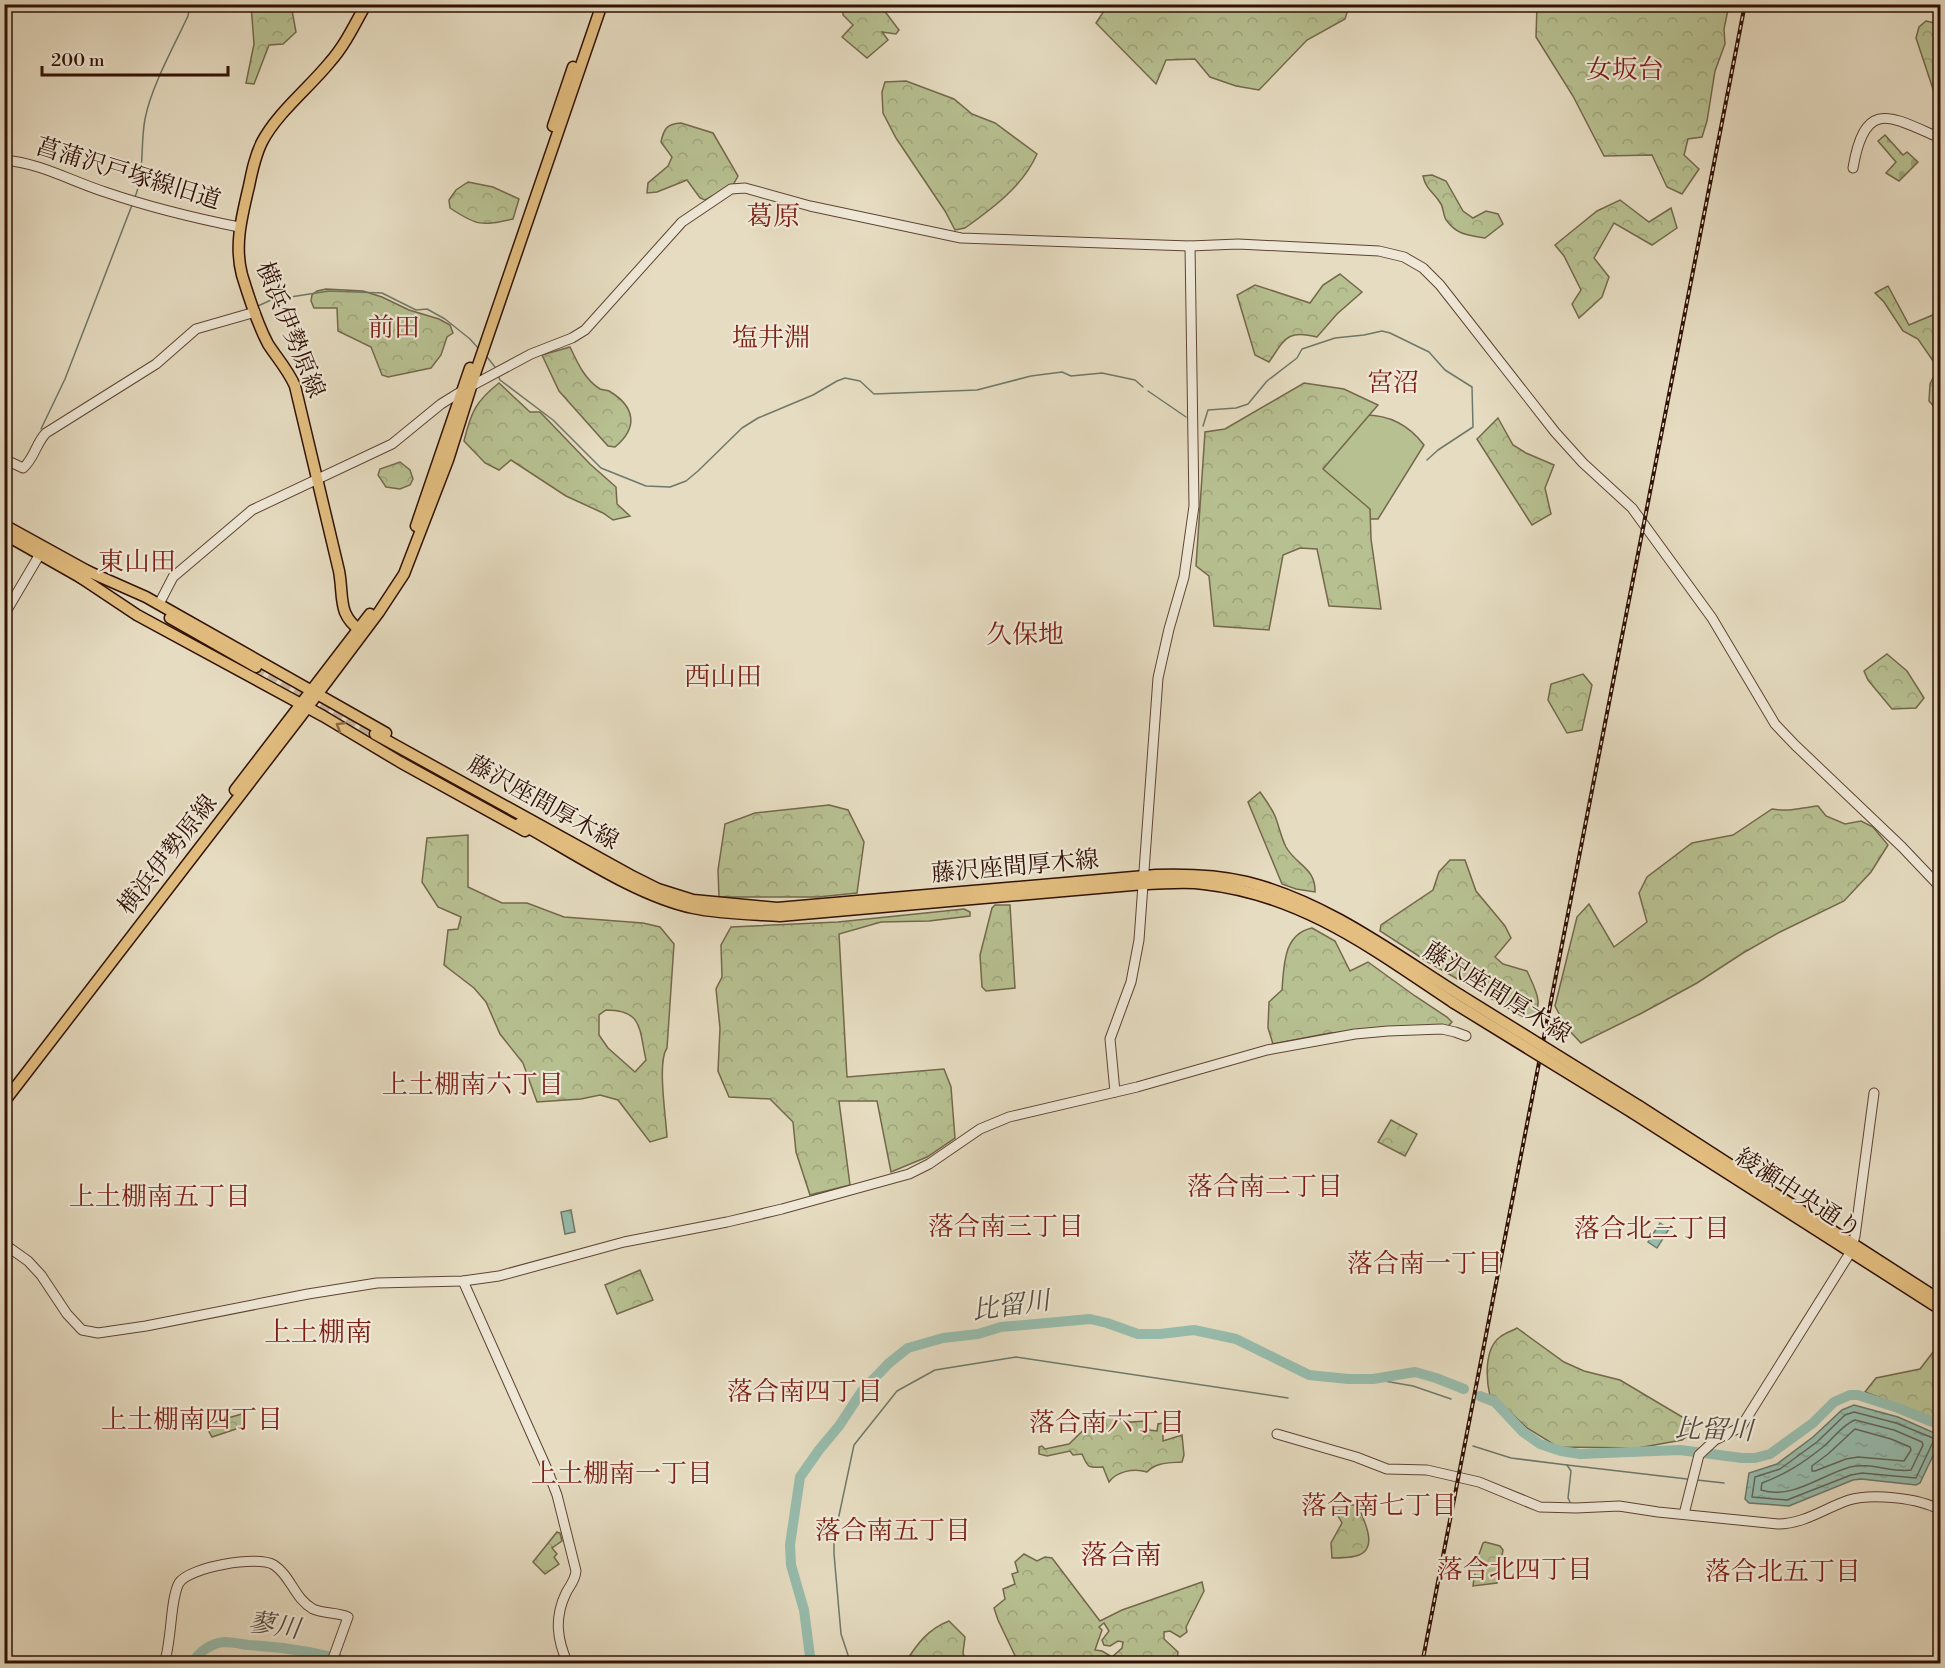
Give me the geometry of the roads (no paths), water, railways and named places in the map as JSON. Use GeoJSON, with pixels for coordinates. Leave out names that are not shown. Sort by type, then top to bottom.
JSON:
{"type":"FeatureCollection","features":[{"type":"Feature","properties":{"kind":"main road","name":"横浜伊勢原線"},"geometry":{"type":"LineString","coordinates":[[361,631],[345,616],[339,572],[294,386],[286,369],[267,342],[255,312],[238,249],[239,227],[254,164],[262,142],[274,125],[331,62],[366,4]]}},
{"type":"Feature","properties":{"kind":"main road","name":"横浜伊勢原線"},"geometry":{"type":"LineString","coordinates":[[4,1102],[313,693],[389,598],[412,556],[448,460],[467,388],[594,4]]}},
{"type":"Feature","properties":{"kind":"main road","name":"横浜伊勢原線"},"geometry":{"type":"LineString","coordinates":[[467,388],[602,4]]}},
{"type":"Feature","properties":{"kind":"main road"},"geometry":{"type":"LineString","coordinates":[[4,525],[83,573],[254,670]]}},
{"type":"Feature","properties":{"kind":"main road"},"geometry":{"type":"LineString","coordinates":[[4,534],[40,554],[159,604],[219,637],[313,693],[530,814],[560,840]]}},
{"type":"Feature","properties":{"kind":"main road"},"geometry":{"type":"LineString","coordinates":[[83,573],[137,615],[304,706],[514,826],[560,840]]}},
{"type":"Feature","properties":{"kind":"main road","name":"横浜伊勢原線"},"geometry":{"type":"LineString","coordinates":[[4,1093],[304,706]]}},
{"type":"Feature","properties":{"kind":"main road","name":"藤沢座間厚木線"},"geometry":{"type":"LineString","coordinates":[[373,737],[560,840],[620,879],[657,896],[692,908],[738,914],[780,916],[1144,880],[1181,874],[1224,878],[1266,888],[1300,900],[1349,925],[1457,999],[1636,1110]]}},
{"type":"Feature","properties":{"kind":"main road","name":"綾瀬中央通り"},"geometry":{"type":"LineString","coordinates":[[1636,1110],[1941,1309]]}},
{"type":"Feature","properties":{"kind":"main road","name":"綾瀬中央通り"},"geometry":{"type":"LineString","coordinates":[[1852,1249],[1941,1300]]}},
{"type":"Feature","properties":{"kind":"street"},"geometry":{"type":"LineString","coordinates":[[1852,168],[1863,129],[1878,119],[1898,119],[1941,138]]}},
{"type":"Feature","properties":{"kind":"street","name":"菖蒲沢戸塚線旧道"},"geometry":{"type":"LineString","coordinates":[[4,160],[34,164],[68,179],[133,202],[239,227]]}},
{"type":"Feature","properties":{"kind":"street"},"geometry":{"type":"LineString","coordinates":[[159,604],[173,577],[243,516],[261,505],[392,444],[441,404],[467,388],[531,354],[572,338],[585,330],[682,222],[731,189],[745,188],[810,206],[961,238],[989,241],[1190,246],[1238,244],[1379,251],[1404,257],[1423,268],[1440,285],[1555,432],[1583,464],[1639,517],[1712,618],[1775,724],[1941,887]]}},
{"type":"Feature","properties":{"kind":"street"},"geometry":{"type":"LineString","coordinates":[[1114,1092],[1110,1039],[1131,982],[1136,961],[1158,678],[1169,629],[1185,577],[1194,506],[1190,246]]}},
{"type":"Feature","properties":{"kind":"street"},"geometry":{"type":"LineString","coordinates":[[4,459],[23,468],[28,464],[42,437],[156,364],[196,329],[255,312]]}},
{"type":"Feature","properties":{"kind":"street"},"geometry":{"type":"LineString","coordinates":[[4,615],[40,554]]}},
{"type":"Feature","properties":{"kind":"street"},"geometry":{"type":"LineString","coordinates":[[4,1244],[41,1275],[75,1324],[91,1333],[146,1326],[308,1294],[377,1283],[463,1281],[508,1274],[656,1234],[728,1222],[895,1179],[929,1164],[965,1138],[992,1123],[1009,1117],[1114,1092],[1267,1050],[1355,1034],[1442,1029],[1466,1036]]}},
{"type":"Feature","properties":{"kind":"street"},"geometry":{"type":"LineString","coordinates":[[1684,1514],[1702,1451],[1715,1440],[1741,1427],[1852,1249],[1874,1093]]}},
{"type":"Feature","properties":{"kind":"street"},"geometry":{"type":"LineString","coordinates":[[463,1281],[557,1495],[576,1571],[574,1581],[564,1600],[558,1626],[558,1641],[568,1664]]}},
{"type":"Feature","properties":{"kind":"street"},"geometry":{"type":"LineString","coordinates":[[1277,1434],[1356,1457],[1387,1469],[1427,1470],[1479,1482],[1540,1507],[1619,1506],[1788,1524],[1851,1499],[1869,1497],[1914,1501],[1941,1510]]}},
{"type":"Feature","properties":{"kind":"street"},"geometry":{"type":"LineString","coordinates":[[164,1664],[169,1645],[176,1590],[183,1577],[211,1567],[257,1560],[270,1563],[278,1568],[285,1575],[294,1593],[315,1610],[348,1617],[331,1664]]}},
{"type":"Feature","properties":{"kind":"water"},"geometry":{"type":"Polygon","coordinates":[[[571,1210],[575,1232],[565,1234],[561,1212],[571,1210]]]}},
{"type":"Feature","properties":{"kind":"water"},"geometry":{"type":"Polygon","coordinates":[[[1660,1223],[1669,1229],[1657,1248],[1648,1242],[1660,1223]]]}},
{"type":"Feature","properties":{"kind":"water"},"geometry":{"type":"Polygon","coordinates":[[[1854,1405],[1898,1417],[1937,1434],[1940,1441],[1920,1483],[1916,1485],[1853,1480],[1789,1506],[1749,1503],[1745,1499],[1749,1473],[1777,1464],[1813,1437],[1842,1410],[1854,1405]]]}},
{"type":"Feature","properties":{"kind":"waterway"},"geometry":{"type":"LineString","coordinates":[[135,197],[140,178],[148,107],[188,16],[190,4]]}},
{"type":"Feature","properties":{"kind":"waterway"},"geometry":{"type":"LineString","coordinates":[[41,429],[65,379],[132,205]]}},
{"type":"Feature","properties":{"kind":"waterway"},"geometry":{"type":"LineString","coordinates":[[258,306],[271,300],[329,291],[382,293],[416,310],[427,309],[445,319],[479,349]]}},
{"type":"Feature","properties":{"kind":"waterway"},"geometry":{"type":"LineString","coordinates":[[1203,426],[1208,410],[1236,408],[1248,404],[1267,381],[1297,358],[1302,349],[1335,338],[1382,331],[1429,352],[1445,370],[1472,387],[1473,427],[1427,460]]}},
{"type":"Feature","properties":{"kind":"waterway"},"geometry":{"type":"LineString","coordinates":[[487,357],[495,367]]}},
{"type":"Feature","properties":{"kind":"waterway"},"geometry":{"type":"LineString","coordinates":[[498,375],[500,380],[553,420],[601,468],[646,486],[670,487],[686,481],[742,428],[758,418],[813,395],[845,378],[860,381],[874,394],[977,390],[1031,376],[1062,372],[1071,376],[1102,373],[1135,380],[1143,387]]}},
{"type":"Feature","properties":{"kind":"waterway"},"geometry":{"type":"LineString","coordinates":[[1148,391],[1186,417]]}},
{"type":"Feature","properties":{"kind":"waterway","name":"比留川"},"geometry":{"type":"LineString","coordinates":[[811,1664],[804,1610],[791,1565],[790,1545],[800,1477],[839,1426],[862,1391],[889,1363],[908,1348],[943,1338],[978,1334],[1001,1327],[1090,1319],[1138,1334],[1194,1330],[1236,1339],[1309,1375],[1373,1379],[1415,1372],[1464,1389]]}},
{"type":"Feature","properties":{"kind":"waterway"},"geometry":{"type":"LineString","coordinates":[[851,1664],[841,1634],[834,1539],[854,1445],[897,1391],[935,1370],[1016,1357],[1288,1398]]}},
{"type":"Feature","properties":{"kind":"waterway"},"geometry":{"type":"LineString","coordinates":[[1373,1379],[1413,1386],[1451,1399]]}},
{"type":"Feature","properties":{"kind":"waterway","name":"比留川"},"geometry":{"type":"LineString","coordinates":[[1480,1396],[1495,1402],[1523,1432],[1540,1444],[1580,1454],[1680,1450],[1755,1458],[1770,1454],[1813,1423],[1834,1402],[1850,1395],[1858,1395],[1898,1408],[1940,1425]]}},
{"type":"Feature","properties":{"kind":"waterway"},"geometry":{"type":"LineString","coordinates":[[1473,1446],[1511,1458],[1567,1465],[1571,1471],[1568,1498],[1570,1502]]}},
{"type":"Feature","properties":{"kind":"waterway"},"geometry":{"type":"LineString","coordinates":[[1567,1465],[1687,1479]]}},
{"type":"Feature","properties":{"kind":"waterway"},"geometry":{"type":"LineString","coordinates":[[1697,1480],[1724,1483]]}},
{"type":"Feature","properties":{"kind":"waterway","name":"蓼川"},"geometry":{"type":"LineString","coordinates":[[192,1664],[206,1649],[225,1642],[303,1651],[357,1664]]}},
{"type":"Feature","properties":{"kind":"tunnel"},"geometry":{"type":"LineString","coordinates":[[256,667],[375,734]]}},
{"type":"Feature","properties":{"kind":"railway"},"geometry":{"type":"LineString","coordinates":[[1422,1664],[1745,4]]}},
{"type":"Feature","properties":{"kind":"district","name":"女坂台"},"geometry":{"type":"Point","coordinates":[1625,70]}},
{"type":"Feature","properties":{"kind":"district","name":"葛原"},"geometry":{"type":"Point","coordinates":[773,217]}},
{"type":"Feature","properties":{"kind":"district","name":"前田"},"geometry":{"type":"Point","coordinates":[394,328]}},
{"type":"Feature","properties":{"kind":"district","name":"塩井淵"},"geometry":{"type":"Point","coordinates":[771,338]}},
{"type":"Feature","properties":{"kind":"district","name":"宮沼"},"geometry":{"type":"Point","coordinates":[1393,383]}},
{"type":"Feature","properties":{"kind":"district","name":"東山田"},"geometry":{"type":"Point","coordinates":[137,562]}},
{"type":"Feature","properties":{"kind":"district","name":"久保地"},"geometry":{"type":"Point","coordinates":[1025,635]}},
{"type":"Feature","properties":{"kind":"district","name":"西山田"},"geometry":{"type":"Point","coordinates":[723,677]}},
{"type":"Feature","properties":{"kind":"district","name":"上土棚南六丁目"},"geometry":{"type":"Point","coordinates":[473,1085]}},
{"type":"Feature","properties":{"kind":"district","name":"落合南二丁目"},"geometry":{"type":"Point","coordinates":[1265,1187]}},
{"type":"Feature","properties":{"kind":"district","name":"上土棚南五丁目"},"geometry":{"type":"Point","coordinates":[160,1197]}},
{"type":"Feature","properties":{"kind":"district","name":"落合南三丁目"},"geometry":{"type":"Point","coordinates":[1006,1227]}},
{"type":"Feature","properties":{"kind":"district","name":"落合北三丁目"},"geometry":{"type":"Point","coordinates":[1652,1229]}},
{"type":"Feature","properties":{"kind":"district","name":"落合南一丁目"},"geometry":{"type":"Point","coordinates":[1425,1264]}},
{"type":"Feature","properties":{"kind":"district","name":"上土棚南"},"geometry":{"type":"Point","coordinates":[318,1333]}},
{"type":"Feature","properties":{"kind":"district","name":"落合南四丁目"},"geometry":{"type":"Point","coordinates":[805,1392]}},
{"type":"Feature","properties":{"kind":"district","name":"上土棚南四丁目"},"geometry":{"type":"Point","coordinates":[192,1420]}},
{"type":"Feature","properties":{"kind":"district","name":"落合南六丁目"},"geometry":{"type":"Point","coordinates":[1107,1423]}},
{"type":"Feature","properties":{"kind":"district","name":"上土棚南一丁目"},"geometry":{"type":"Point","coordinates":[622,1474]}},
{"type":"Feature","properties":{"kind":"district","name":"落合南七丁目"},"geometry":{"type":"Point","coordinates":[1379,1506]}},
{"type":"Feature","properties":{"kind":"district","name":"落合南五丁目"},"geometry":{"type":"Point","coordinates":[893,1531]}},
{"type":"Feature","properties":{"kind":"district","name":"落合南"},"geometry":{"type":"Point","coordinates":[1121,1556]}},
{"type":"Feature","properties":{"kind":"district","name":"落合北四丁目"},"geometry":{"type":"Point","coordinates":[1515,1570]}},
{"type":"Feature","properties":{"kind":"district","name":"落合北五丁目"},"geometry":{"type":"Point","coordinates":[1783,1572]}}]}
